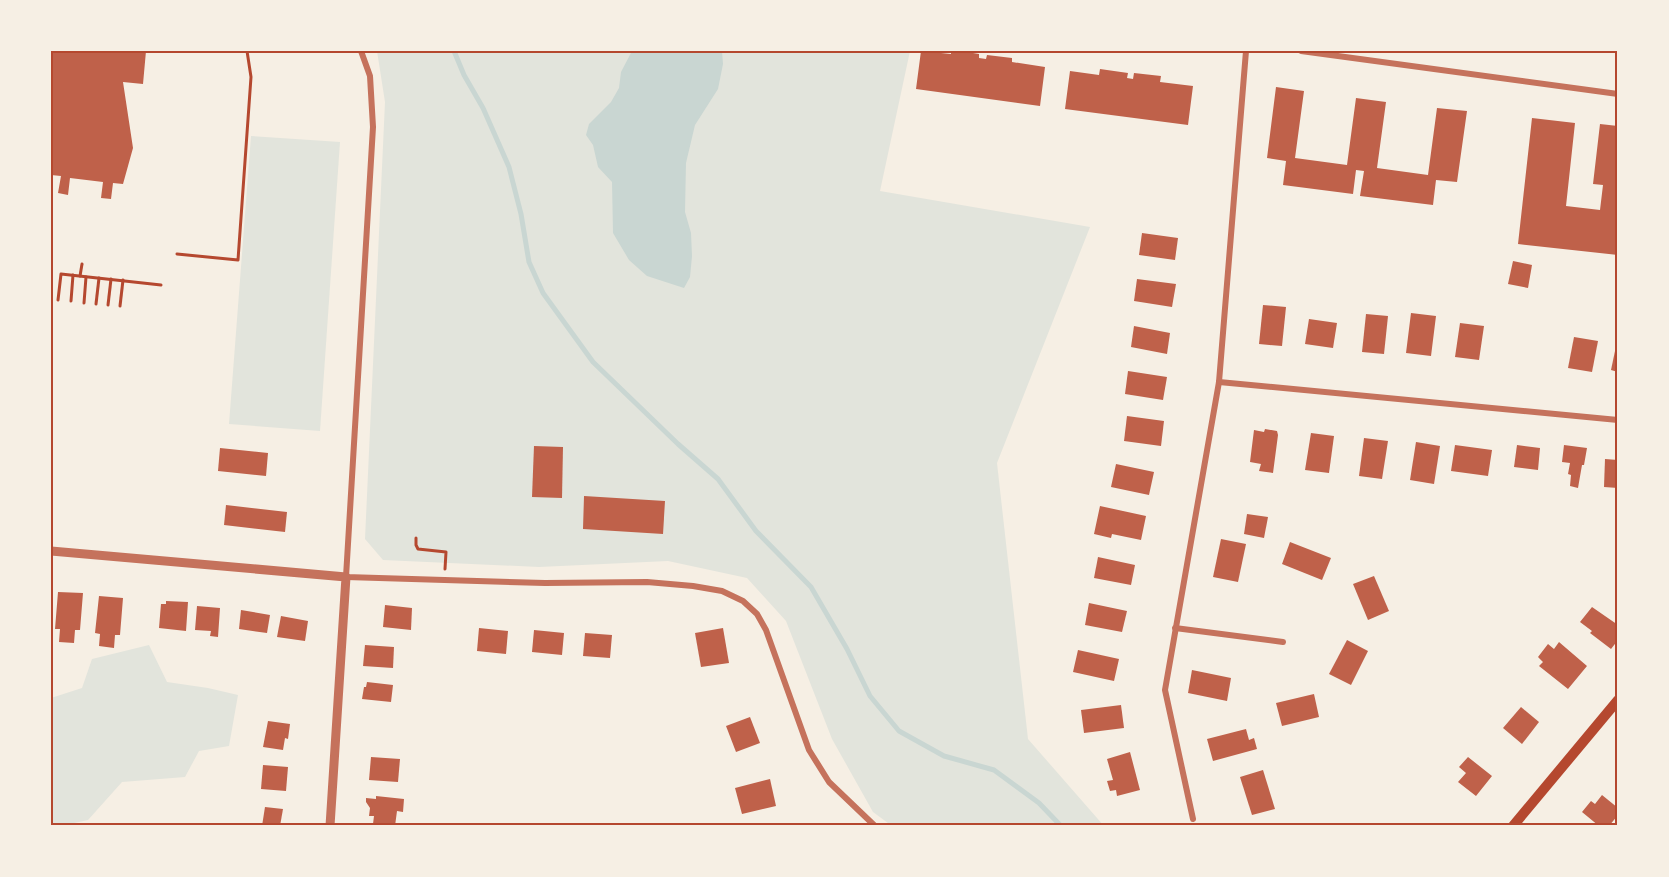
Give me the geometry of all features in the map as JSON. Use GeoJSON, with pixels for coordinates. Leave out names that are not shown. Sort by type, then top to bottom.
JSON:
{"type":"FeatureCollection","features":[{"type":"Feature","properties":{"kind":"main road"},"geometry":{"type":"LineString","coordinates":[[1513,826],[1618,700]]}},
{"type":"Feature","properties":{"kind":"street"},"geometry":{"type":"LineString","coordinates":[[330,826],[373,127],[370,76],[361,51]]}},
{"type":"Feature","properties":{"kind":"street"},"geometry":{"type":"LineString","coordinates":[[1193,819],[1165,690],[1219,382],[1246,51]]}},
{"type":"Feature","properties":{"kind":"street"},"geometry":{"type":"LineString","coordinates":[[1301,51],[1618,94]]}},
{"type":"Feature","properties":{"kind":"street"},"geometry":{"type":"LineString","coordinates":[[1219,382],[1618,420]]}},
{"type":"Feature","properties":{"kind":"street"},"geometry":{"type":"LineString","coordinates":[[51,551],[346,577],[545,583],[647,582],[722,591],[743,601],[757,614],[766,630],[809,750],[829,782],[874,826]]}},
{"type":"Feature","properties":{"kind":"street"},"geometry":{"type":"LineString","coordinates":[[1175,628],[1283,642]]}},
{"type":"Feature","properties":{"kind":"path"},"geometry":{"type":"LineString","coordinates":[[177,254],[238,260],[251,76],[247,51]]}},
{"type":"Feature","properties":{"kind":"path"},"geometry":{"type":"LineString","coordinates":[[80,276],[82,264]]}},
{"type":"Feature","properties":{"kind":"path"},"geometry":{"type":"LineString","coordinates":[[58,300],[61,274],[161,285]]}},
{"type":"Feature","properties":{"kind":"path"},"geometry":{"type":"LineString","coordinates":[[71,301],[73,275]]}},
{"type":"Feature","properties":{"kind":"path"},"geometry":{"type":"LineString","coordinates":[[84,303],[86,277]]}},
{"type":"Feature","properties":{"kind":"path"},"geometry":{"type":"LineString","coordinates":[[96,304],[99,278]]}},
{"type":"Feature","properties":{"kind":"path"},"geometry":{"type":"LineString","coordinates":[[108,305],[111,279]]}},
{"type":"Feature","properties":{"kind":"path"},"geometry":{"type":"LineString","coordinates":[[120,306],[123,280]]}},
{"type":"Feature","properties":{"kind":"path"},"geometry":{"type":"LineString","coordinates":[[416,538],[418,549],[446,552],[445,579]]}},
{"type":"Feature","properties":{"kind":"shaded area"},"geometry":{"type":"Polygon","coordinates":[[[377,51],[910,51],[880,191],[1090,227],[997,463],[1028,739],[1104,826],[892,826],[873,812],[832,739],[786,621],[747,578],[668,561],[539,567],[383,560],[365,539],[385,102],[377,51]]]}},
{"type":"Feature","properties":{"kind":"shaded area"},"geometry":{"type":"Polygon","coordinates":[[[632,51],[722,51],[723,64],[718,89],[695,125],[686,163],[685,212],[691,233],[692,256],[690,277],[684,288],[647,276],[629,260],[613,233],[612,182],[598,167],[593,145],[586,135],[589,124],[611,102],[619,88],[621,72],[632,51]]]}},
{"type":"Feature","properties":{"kind":"shaded area"},"geometry":{"type":"Polygon","coordinates":[[[251,136],[340,142],[320,431],[229,424],[251,136]]]}},
{"type":"Feature","properties":{"kind":"shaded area"},"geometry":{"type":"Polygon","coordinates":[[[149,645],[167,682],[238,695],[229,746],[199,751],[185,777],[122,782],[88,820],[51,826],[51,698],[82,688],[92,659],[149,645]]]}},
{"type":"Feature","properties":{"kind":"building"},"geometry":{"type":"Polygon","coordinates":[[[51,51],[146,51],[143,84],[123,82],[133,148],[123,184],[113,183],[111,199],[101,198],[103,182],[70,178],[68,195],[58,193],[61,176],[51,175],[51,51]]]}},
{"type":"Feature","properties":{"kind":"building"},"geometry":{"type":"Polygon","coordinates":[[[921,51],[951,54],[951,51],[961,51],[979,54],[979,58],[986,59],[987,55],[1012,58],[1012,62],[1045,67],[1040,106],[916,89],[921,51]]]}},
{"type":"Feature","properties":{"kind":"building"},"geometry":{"type":"Polygon","coordinates":[[[1100,69],[1128,73],[1127,78],[1133,79],[1134,73],[1161,76],[1160,82],[1193,86],[1188,125],[1065,109],[1070,71],[1099,75],[1100,69]]]}},
{"type":"Feature","properties":{"kind":"building"},"geometry":{"type":"Polygon","coordinates":[[[1276,87],[1304,91],[1295,158],[1347,165],[1356,98],[1386,102],[1377,168],[1428,175],[1437,108],[1467,111],[1457,182],[1436,180],[1433,205],[1360,196],[1364,171],[1356,170],[1353,194],[1283,185],[1286,161],[1267,158],[1276,87]]]}},
{"type":"Feature","properties":{"kind":"building"},"geometry":{"type":"Polygon","coordinates":[[[1532,118],[1575,123],[1566,206],[1600,210],[1603,185],[1593,184],[1600,124],[1618,126],[1618,255],[1518,244],[1532,118]]]}},
{"type":"Feature","properties":{"kind":"building"},"geometry":{"type":"Polygon","coordinates":[[[1142,233],[1178,238],[1175,260],[1139,255],[1142,233]]]}},
{"type":"Feature","properties":{"kind":"building"},"geometry":{"type":"Polygon","coordinates":[[[1513,261],[1532,265],[1528,288],[1508,284],[1513,261]]]}},
{"type":"Feature","properties":{"kind":"building"},"geometry":{"type":"Polygon","coordinates":[[[1137,279],[1176,284],[1172,307],[1134,301],[1137,279]]]}},
{"type":"Feature","properties":{"kind":"building"},"geometry":{"type":"Polygon","coordinates":[[[1263,305],[1286,307],[1282,346],[1259,344],[1263,305]]]}},
{"type":"Feature","properties":{"kind":"building"},"geometry":{"type":"Polygon","coordinates":[[[1411,313],[1436,316],[1431,356],[1406,353],[1411,313]]]}},
{"type":"Feature","properties":{"kind":"building"},"geometry":{"type":"Polygon","coordinates":[[[1366,314],[1388,316],[1384,354],[1362,352],[1366,314]]]}},
{"type":"Feature","properties":{"kind":"building"},"geometry":{"type":"Polygon","coordinates":[[[1309,319],[1337,323],[1333,348],[1305,344],[1309,319]]]}},
{"type":"Feature","properties":{"kind":"building"},"geometry":{"type":"Polygon","coordinates":[[[1460,323],[1484,326],[1479,360],[1455,357],[1460,323]]]}},
{"type":"Feature","properties":{"kind":"building"},"geometry":{"type":"Polygon","coordinates":[[[1134,326],[1170,333],[1167,354],[1131,347],[1134,326]]]}},
{"type":"Feature","properties":{"kind":"building"},"geometry":{"type":"Polygon","coordinates":[[[1574,337],[1598,341],[1592,372],[1568,368],[1574,337]]]}},
{"type":"Feature","properties":{"kind":"building"},"geometry":{"type":"Polygon","coordinates":[[[1615,351],[1618,351],[1618,372],[1611,370],[1615,351]]]}},
{"type":"Feature","properties":{"kind":"building"},"geometry":{"type":"Polygon","coordinates":[[[1128,371],[1167,377],[1163,400],[1125,394],[1128,371]]]}},
{"type":"Feature","properties":{"kind":"building"},"geometry":{"type":"Polygon","coordinates":[[[1127,416],[1164,421],[1161,446],[1124,441],[1127,416]]]}},
{"type":"Feature","properties":{"kind":"building"},"geometry":{"type":"Polygon","coordinates":[[[1265,429],[1277,431],[1278,435],[1273,473],[1259,471],[1261,464],[1250,462],[1254,430],[1264,432],[1265,429]]]}},
{"type":"Feature","properties":{"kind":"building"},"geometry":{"type":"Polygon","coordinates":[[[1311,433],[1334,436],[1329,473],[1305,470],[1311,433]]]}},
{"type":"Feature","properties":{"kind":"building"},"geometry":{"type":"Polygon","coordinates":[[[1364,438],[1388,441],[1382,479],[1359,476],[1364,438]]]}},
{"type":"Feature","properties":{"kind":"building"},"geometry":{"type":"Polygon","coordinates":[[[1416,442],[1440,446],[1434,484],[1410,480],[1416,442]]]}},
{"type":"Feature","properties":{"kind":"building"},"geometry":{"type":"Polygon","coordinates":[[[1455,445],[1492,450],[1488,476],[1451,471],[1455,445]]]}},
{"type":"Feature","properties":{"kind":"building"},"geometry":{"type":"Polygon","coordinates":[[[1517,445],[1540,448],[1538,470],[1514,467],[1517,445]]]}},
{"type":"Feature","properties":{"kind":"building"},"geometry":{"type":"Polygon","coordinates":[[[1564,445],[1587,448],[1578,488],[1570,486],[1571,475],[1568,474],[1570,463],[1562,462],[1564,445]]]}},
{"type":"Feature","properties":{"kind":"building"},"geometry":{"type":"Polygon","coordinates":[[[534,446],[563,447],[562,498],[532,497],[534,446]]]}},
{"type":"Feature","properties":{"kind":"building"},"geometry":{"type":"Polygon","coordinates":[[[220,448],[268,453],[266,476],[218,471],[220,448]]]}},
{"type":"Feature","properties":{"kind":"building"},"geometry":{"type":"Polygon","coordinates":[[[1605,459],[1618,460],[1618,488],[1604,487],[1605,459]]]}},
{"type":"Feature","properties":{"kind":"building"},"geometry":{"type":"Polygon","coordinates":[[[1116,464],[1154,472],[1149,495],[1111,487],[1116,464]]]}},
{"type":"Feature","properties":{"kind":"building"},"geometry":{"type":"Polygon","coordinates":[[[584,496],[665,501],[663,534],[583,529],[584,496]]]}},
{"type":"Feature","properties":{"kind":"building"},"geometry":{"type":"Polygon","coordinates":[[[226,505],[287,512],[285,532],[224,525],[226,505]]]}},
{"type":"Feature","properties":{"kind":"building"},"geometry":{"type":"Polygon","coordinates":[[[1100,506],[1146,516],[1141,540],[1112,534],[1111,538],[1094,534],[1100,506]]]}},
{"type":"Feature","properties":{"kind":"building"},"geometry":{"type":"Polygon","coordinates":[[[1247,514],[1268,517],[1264,538],[1244,534],[1247,514]]]}},
{"type":"Feature","properties":{"kind":"building"},"geometry":{"type":"Polygon","coordinates":[[[1221,539],[1246,544],[1238,582],[1213,577],[1221,539]]]}},
{"type":"Feature","properties":{"kind":"building"},"geometry":{"type":"Polygon","coordinates":[[[1290,542],[1331,558],[1322,580],[1282,564],[1290,542]]]}},
{"type":"Feature","properties":{"kind":"building"},"geometry":{"type":"Polygon","coordinates":[[[1098,557],[1135,565],[1131,585],[1094,578],[1098,557]]]}},
{"type":"Feature","properties":{"kind":"building"},"geometry":{"type":"Polygon","coordinates":[[[1374,576],[1389,611],[1368,620],[1353,584],[1374,576]]]}},
{"type":"Feature","properties":{"kind":"building"},"geometry":{"type":"Polygon","coordinates":[[[58,592],[83,593],[80,630],[75,630],[74,643],[59,642],[60,629],[55,629],[58,592]]]}},
{"type":"Feature","properties":{"kind":"building"},"geometry":{"type":"Polygon","coordinates":[[[99,596],[123,598],[120,635],[115,635],[114,648],[99,646],[100,634],[95,633],[99,596]]]}},
{"type":"Feature","properties":{"kind":"building"},"geometry":{"type":"Polygon","coordinates":[[[166,601],[188,602],[186,631],[159,628],[161,604],[166,604],[166,601]]]}},
{"type":"Feature","properties":{"kind":"building"},"geometry":{"type":"Polygon","coordinates":[[[1089,603],[1127,611],[1122,632],[1085,625],[1089,603]]]}},
{"type":"Feature","properties":{"kind":"building"},"geometry":{"type":"Polygon","coordinates":[[[385,605],[412,608],[411,630],[383,627],[385,605]]]}},
{"type":"Feature","properties":{"kind":"building"},"geometry":{"type":"Polygon","coordinates":[[[197,606],[220,608],[218,637],[210,636],[211,631],[195,630],[197,606]]]}},
{"type":"Feature","properties":{"kind":"building"},"geometry":{"type":"Polygon","coordinates":[[[1592,607],[1618,625],[1618,640],[1611,649],[1580,622],[1592,607]]]}},
{"type":"Feature","properties":{"kind":"building"},"geometry":{"type":"Polygon","coordinates":[[[241,610],[270,615],[267,633],[239,629],[241,610]]]}},
{"type":"Feature","properties":{"kind":"building"},"geometry":{"type":"Polygon","coordinates":[[[281,616],[308,621],[305,641],[277,637],[281,616]]]}},
{"type":"Feature","properties":{"kind":"building"},"geometry":{"type":"Polygon","coordinates":[[[479,628],[508,631],[506,654],[477,651],[479,628]]]}},
{"type":"Feature","properties":{"kind":"building"},"geometry":{"type":"Polygon","coordinates":[[[723,628],[729,663],[701,667],[695,633],[723,628]]]}},
{"type":"Feature","properties":{"kind":"building"},"geometry":{"type":"Polygon","coordinates":[[[534,630],[564,633],[562,655],[532,652],[534,630]]]}},
{"type":"Feature","properties":{"kind":"building"},"geometry":{"type":"Polygon","coordinates":[[[585,633],[612,635],[610,658],[583,656],[585,633]]]}},
{"type":"Feature","properties":{"kind":"building"},"geometry":{"type":"Polygon","coordinates":[[[1347,640],[1368,651],[1351,685],[1329,674],[1347,640]]]}},
{"type":"Feature","properties":{"kind":"building"},"geometry":{"type":"Polygon","coordinates":[[[1559,642],[1587,666],[1568,689],[1539,666],[1543,662],[1538,657],[1548,644],[1554,649],[1559,642]]]}},
{"type":"Feature","properties":{"kind":"building"},"geometry":{"type":"Polygon","coordinates":[[[365,645],[394,647],[393,668],[363,666],[365,645]]]}},
{"type":"Feature","properties":{"kind":"building"},"geometry":{"type":"Polygon","coordinates":[[[1078,650],[1119,659],[1114,681],[1073,672],[1078,650]]]}},
{"type":"Feature","properties":{"kind":"building"},"geometry":{"type":"Polygon","coordinates":[[[1192,670],[1231,678],[1227,701],[1188,693],[1192,670]]]}},
{"type":"Feature","properties":{"kind":"building"},"geometry":{"type":"Polygon","coordinates":[[[367,682],[393,685],[391,702],[362,699],[367,682]]]}},
{"type":"Feature","properties":{"kind":"building"},"geometry":{"type":"Polygon","coordinates":[[[1314,694],[1319,717],[1282,726],[1276,703],[1314,694]]]}},
{"type":"Feature","properties":{"kind":"building"},"geometry":{"type":"Polygon","coordinates":[[[1121,705],[1124,728],[1084,733],[1081,710],[1121,705]]]}},
{"type":"Feature","properties":{"kind":"building"},"geometry":{"type":"Polygon","coordinates":[[[1521,707],[1539,722],[1522,744],[1503,728],[1521,707]]]}},
{"type":"Feature","properties":{"kind":"building"},"geometry":{"type":"Polygon","coordinates":[[[750,717],[760,743],[736,752],[726,726],[750,717]]]}},
{"type":"Feature","properties":{"kind":"building"},"geometry":{"type":"Polygon","coordinates":[[[268,721],[290,724],[288,739],[285,738],[283,750],[263,747],[268,721]]]}},
{"type":"Feature","properties":{"kind":"building"},"geometry":{"type":"Polygon","coordinates":[[[1246,729],[1249,740],[1254,738],[1257,749],[1213,761],[1207,739],[1246,729]]]}},
{"type":"Feature","properties":{"kind":"building"},"geometry":{"type":"Polygon","coordinates":[[[1130,752],[1140,790],[1117,796],[1116,790],[1110,791],[1107,781],[1113,780],[1107,759],[1130,752]]]}},
{"type":"Feature","properties":{"kind":"building"},"geometry":{"type":"Polygon","coordinates":[[[371,757],[400,759],[398,782],[369,780],[371,757]]]}},
{"type":"Feature","properties":{"kind":"building"},"geometry":{"type":"Polygon","coordinates":[[[1468,757],[1492,776],[1476,796],[1458,782],[1466,773],[1459,767],[1468,757]]]}},
{"type":"Feature","properties":{"kind":"building"},"geometry":{"type":"Polygon","coordinates":[[[263,765],[288,767],[286,791],[261,789],[263,765]]]}},
{"type":"Feature","properties":{"kind":"building"},"geometry":{"type":"Polygon","coordinates":[[[1263,770],[1275,809],[1252,815],[1240,777],[1263,770]]]}},
{"type":"Feature","properties":{"kind":"building"},"geometry":{"type":"Polygon","coordinates":[[[770,779],[776,806],[742,814],[735,788],[770,779]]]}},
{"type":"Feature","properties":{"kind":"building"},"geometry":{"type":"Polygon","coordinates":[[[1602,795],[1618,808],[1618,815],[1609,826],[1599,826],[1582,812],[1591,801],[1595,804],[1602,795]]]}},
{"type":"Feature","properties":{"kind":"building"},"geometry":{"type":"Polygon","coordinates":[[[376,796],[404,799],[403,812],[397,811],[395,826],[373,824],[374,816],[369,816],[370,808],[366,798],[376,799],[376,796]]]}},
{"type":"Feature","properties":{"kind":"building"},"geometry":{"type":"Polygon","coordinates":[[[265,807],[283,809],[280,826],[262,826],[265,807]]]}},
{"type":"Feature","properties":{"kind":"waterway"},"geometry":{"type":"LineString","coordinates":[[454,51],[509,167],[521,214],[529,262],[543,293],[593,362],[718,479],[756,531],[811,587],[847,649],[870,696],[899,731],[944,756],[994,770],[1039,803],[1061,826]]}}]}
